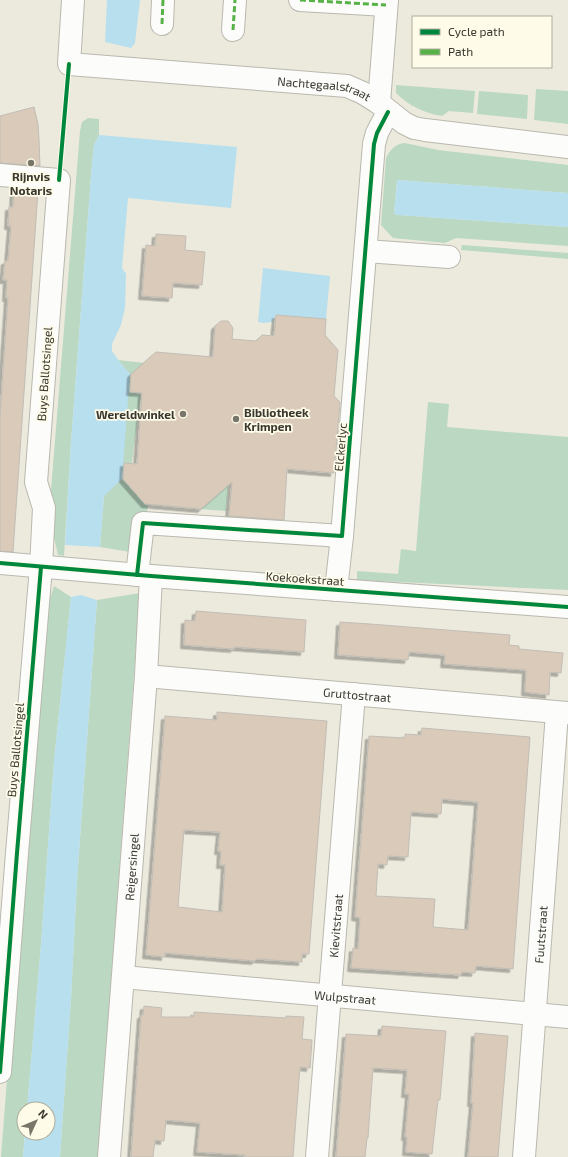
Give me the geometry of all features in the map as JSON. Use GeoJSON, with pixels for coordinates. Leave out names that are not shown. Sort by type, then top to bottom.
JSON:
{"type":"FeatureCollection","features":[{"type":"Feature","properties":{"kind":"street","name":"Nachtegaalstraat"},"geometry":{"type":"LineString","coordinates":[[73,0],[69,64],[347,86],[363,93],[404,123],[414,128],[568,147]]}},
{"type":"Feature","properties":{"kind":"street"},"geometry":{"type":"LineString","coordinates":[[162,24],[164,0]]}},
{"type":"Feature","properties":{"kind":"street"},"geometry":{"type":"LineString","coordinates":[[233,30],[235,0]]}},
{"type":"Feature","properties":{"kind":"street"},"geometry":{"type":"LineString","coordinates":[[300,0],[386,3],[383,108]]}},
{"type":"Feature","properties":{"kind":"street","name":"Elckerlyc"},"geometry":{"type":"LineString","coordinates":[[336,590],[342,536],[374,144],[383,108]]}},
{"type":"Feature","properties":{"kind":"street","name":"Buys Ballotsingel"},"geometry":{"type":"LineString","coordinates":[[0,175],[59,180],[36,482],[44,508],[41,567],[0,1065]]}},
{"type":"Feature","properties":{"kind":"street"},"geometry":{"type":"LineString","coordinates":[[366,250],[449,257]]}},
{"type":"Feature","properties":{"kind":"street"},"geometry":{"type":"LineString","coordinates":[[144,575],[143,523],[342,536]]}},
{"type":"Feature","properties":{"kind":"street"},"geometry":{"type":"LineString","coordinates":[[0,563],[41,567]]}},
{"type":"Feature","properties":{"kind":"street","name":"Koekoekstraat"},"geometry":{"type":"LineString","coordinates":[[41,567],[568,607]]}},
{"type":"Feature","properties":{"kind":"street","name":"Reigersingel"},"geometry":{"type":"LineString","coordinates":[[109,1157],[146,676],[144,575]]}},
{"type":"Feature","properties":{"kind":"street","name":"Gruttostraat"},"geometry":{"type":"LineString","coordinates":[[146,676],[562,713]]}},
{"type":"Feature","properties":{"kind":"street","name":"Kievitstraat"},"geometry":{"type":"LineString","coordinates":[[317,1157],[354,694]]}},
{"type":"Feature","properties":{"kind":"street","name":"Fuutstraat"},"geometry":{"type":"LineString","coordinates":[[524,1157],[534,1014],[562,713]]}},
{"type":"Feature","properties":{"kind":"street","name":"Wulpstraat"},"geometry":{"type":"LineString","coordinates":[[123,977],[568,1017]]}},
{"type":"Feature","properties":{"kind":"green space"},"geometry":{"type":"Polygon","coordinates":[[[396,85],[475,91],[473,113],[449,111],[442,116],[423,111],[406,102],[396,93],[396,85]]]}},
{"type":"Feature","properties":{"kind":"green space"},"geometry":{"type":"Polygon","coordinates":[[[536,89],[568,91],[568,124],[534,120],[536,89]]]}},
{"type":"Feature","properties":{"kind":"green space"},"geometry":{"type":"Polygon","coordinates":[[[479,91],[528,95],[527,119],[477,114],[479,91]]]}},
{"type":"Feature","properties":{"kind":"green space"},"geometry":{"type":"Polygon","coordinates":[[[88,118],[99,119],[99,135],[94,145],[92,163],[64,556],[58,555],[49,515],[80,131],[82,122],[88,118]]]}},
{"type":"Feature","properties":{"kind":"green space"},"geometry":{"type":"Polygon","coordinates":[[[405,143],[438,150],[568,165],[568,193],[397,180],[394,214],[568,227],[568,246],[456,238],[445,243],[393,238],[381,225],[386,158],[399,144],[405,143]]]}},
{"type":"Feature","properties":{"kind":"green space"},"geometry":{"type":"Polygon","coordinates":[[[462,245],[568,253],[568,259],[461,250],[462,245]]]}},
{"type":"Feature","properties":{"kind":"green space"},"geometry":{"type":"Polygon","coordinates":[[[118,360],[145,363],[129,485],[208,493],[230,466],[226,511],[148,505],[142,554],[100,547],[104,496],[130,374],[118,360]]]}},
{"type":"Feature","properties":{"kind":"green space"},"geometry":{"type":"Polygon","coordinates":[[[428,402],[449,404],[447,427],[568,437],[568,590],[357,580],[357,571],[398,574],[401,549],[416,551],[428,402]]]}},
{"type":"Feature","properties":{"kind":"green space"},"geometry":{"type":"Polygon","coordinates":[[[54,586],[71,597],[54,761],[28,1101],[16,1101],[16,1141],[24,1141],[23,1157],[1,1157],[20,912],[38,637],[54,586]]]}},
{"type":"Feature","properties":{"kind":"green space"},"geometry":{"type":"Polygon","coordinates":[[[140,593],[98,1157],[60,1157],[71,999],[77,881],[97,600],[140,593]]]}},
{"type":"Feature","properties":{"kind":"water"},"geometry":{"type":"Polygon","coordinates":[[[107,0],[140,0],[135,43],[131,48],[105,42],[107,0]]]}},
{"type":"Feature","properties":{"kind":"water"},"geometry":{"type":"Polygon","coordinates":[[[99,135],[237,147],[231,208],[128,198],[122,268],[126,274],[125,308],[121,325],[112,344],[112,351],[130,374],[122,479],[104,496],[100,547],[65,545],[71,442],[92,163],[94,145],[99,135]]]}},
{"type":"Feature","properties":{"kind":"water"},"geometry":{"type":"Polygon","coordinates":[[[397,180],[568,193],[568,227],[394,214],[397,180]]]}},
{"type":"Feature","properties":{"kind":"water"},"geometry":{"type":"Polygon","coordinates":[[[263,268],[330,276],[326,319],[276,315],[272,322],[258,322],[263,268]]]}},
{"type":"Feature","properties":{"kind":"water"},"geometry":{"type":"Polygon","coordinates":[[[81,595],[97,600],[77,881],[71,999],[60,1157],[23,1157],[24,1141],[56,1141],[56,1101],[28,1101],[54,761],[71,597],[81,595]]]}},
{"type":"Feature","properties":{"kind":"building"},"geometry":{"type":"Polygon","coordinates":[[[34,107],[38,124],[40,166],[0,163],[0,116],[34,107]]]}},
{"type":"Feature","properties":{"kind":"building"},"geometry":{"type":"Polygon","coordinates":[[[14,189],[38,191],[13,552],[0,551],[0,416],[8,298],[6,298],[7,280],[3,280],[5,261],[8,261],[11,226],[8,226],[9,207],[13,207],[14,189]]]}},
{"type":"Feature","properties":{"kind":"building"},"geometry":{"type":"Polygon","coordinates":[[[156,234],[186,236],[185,250],[205,252],[202,285],[173,283],[172,298],[142,296],[146,245],[155,246],[156,234]]]}},
{"type":"Feature","properties":{"kind":"building"},"geometry":{"type":"Polygon","coordinates":[[[276,315],[326,319],[325,335],[338,350],[334,396],[340,402],[334,473],[287,469],[284,520],[229,516],[232,482],[201,509],[145,504],[123,479],[124,463],[137,464],[142,393],[130,392],[131,374],[156,352],[213,357],[215,326],[221,321],[228,321],[233,328],[232,339],[256,341],[262,335],[274,336],[276,315]]]}},
{"type":"Feature","properties":{"kind":"building"},"geometry":{"type":"Polygon","coordinates":[[[196,611],[306,620],[304,652],[184,645],[185,620],[195,621],[196,611]]]}},
{"type":"Feature","properties":{"kind":"building"},"geometry":{"type":"Polygon","coordinates":[[[340,622],[510,635],[509,645],[519,646],[519,649],[563,653],[561,673],[550,672],[549,695],[525,692],[526,670],[444,664],[445,655],[409,652],[408,660],[338,655],[340,622]]]}},
{"type":"Feature","properties":{"kind":"building"},"geometry":{"type":"Polygon","coordinates":[[[217,712],[327,721],[309,954],[302,954],[302,962],[256,959],[255,961],[165,953],[165,957],[146,955],[165,716],[217,720],[217,712]],[[184,830],[178,907],[222,912],[225,865],[220,865],[221,851],[218,851],[220,832],[184,830]]]}},
{"type":"Feature","properties":{"kind":"building"},"geometry":{"type":"Polygon","coordinates":[[[422,728],[530,737],[513,969],[476,966],[475,973],[462,972],[461,975],[351,968],[353,948],[358,949],[360,918],[355,917],[369,736],[405,738],[405,734],[421,735],[422,728]],[[442,799],[441,814],[411,812],[408,857],[388,856],[387,865],[378,864],[376,896],[435,899],[433,927],[468,930],[478,802],[442,799]]]}},
{"type":"Feature","properties":{"kind":"building"},"geometry":{"type":"Polygon","coordinates":[[[144,1006],[162,1008],[161,1017],[194,1017],[194,1012],[286,1018],[286,1016],[304,1017],[302,1039],[312,1040],[310,1068],[300,1067],[293,1157],[244,1157],[245,1155],[197,1152],[200,1123],[166,1120],[164,1141],[155,1140],[153,1157],[131,1157],[141,1015],[143,1015],[144,1006]]]}},
{"type":"Feature","properties":{"kind":"building"},"geometry":{"type":"Polygon","coordinates":[[[382,1026],[446,1031],[440,1100],[438,1100],[432,1154],[406,1152],[407,1137],[405,1137],[409,1094],[405,1094],[407,1070],[373,1068],[368,1138],[365,1157],[336,1157],[346,1034],[381,1036],[382,1026]]]}},
{"type":"Feature","properties":{"kind":"building"},"geometry":{"type":"Polygon","coordinates":[[[475,1033],[508,1036],[498,1157],[468,1157],[473,1103],[471,1103],[475,1033]]]}},
{"type":"Feature","properties":{"kind":"marked path"},"geometry":{"type":"LineString","coordinates":[[162,24],[163,0]]}},
{"type":"Feature","properties":{"kind":"marked path"},"geometry":{"type":"LineString","coordinates":[[233,30],[235,0]]}},
{"type":"Feature","properties":{"kind":"marked path"},"geometry":{"type":"LineString","coordinates":[[300,0],[386,5]]}},
{"type":"Feature","properties":{"kind":"cycle path"},"geometry":{"type":"LineString","coordinates":[[59,180],[69,64]]}},
{"type":"Feature","properties":{"kind":"cycle path"},"geometry":{"type":"LineString","coordinates":[[137,575],[143,523],[342,536],[374,144],[377,133],[388,112]]}},
{"type":"Feature","properties":{"kind":"cycle path"},"geometry":{"type":"LineString","coordinates":[[0,563],[151,576],[568,607]]}},
{"type":"Feature","properties":{"kind":"cycle path"},"geometry":{"type":"LineString","coordinates":[[0,1072],[41,567]]}},
{"type":"Feature","properties":{"kind":"place","name":"Rijnvis Notaris"},"geometry":{"type":"Point","coordinates":[31,163]}},
{"type":"Feature","properties":{"kind":"place","name":"Wereldwinkel"},"geometry":{"type":"Point","coordinates":[183,414]}},
{"type":"Feature","properties":{"kind":"place","name":"Bibliotheek Krimpen"},"geometry":{"type":"Point","coordinates":[236,419]}}]}
